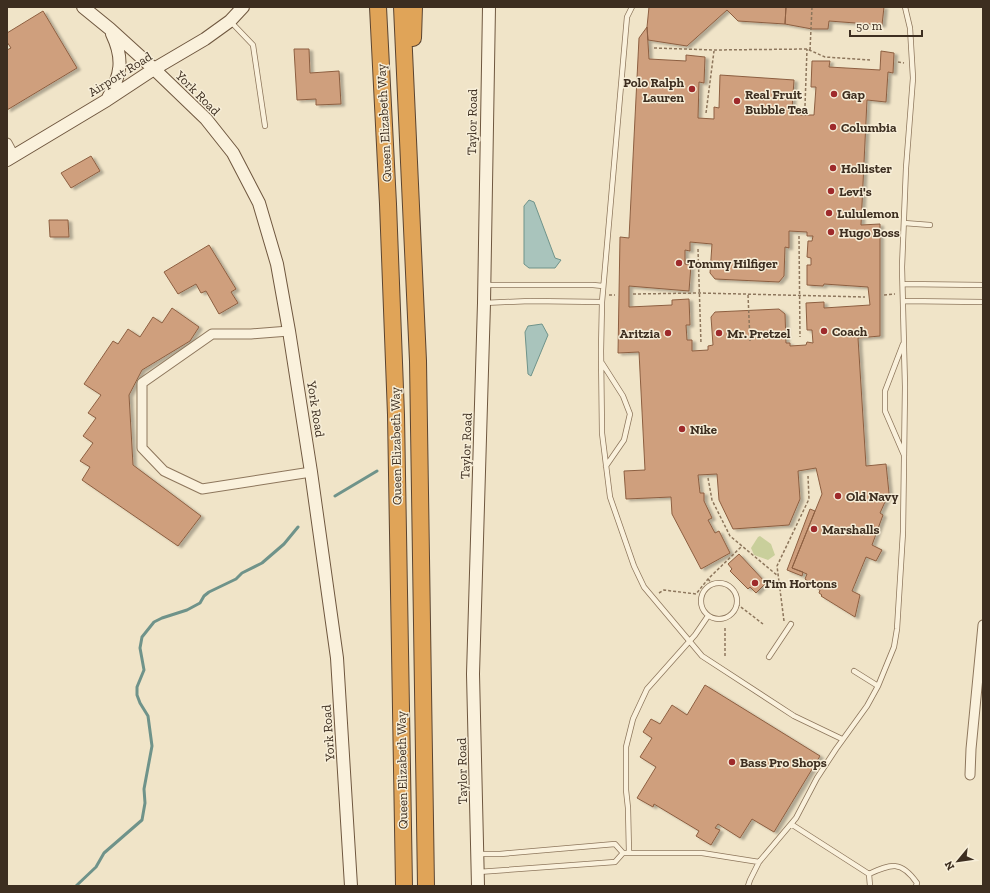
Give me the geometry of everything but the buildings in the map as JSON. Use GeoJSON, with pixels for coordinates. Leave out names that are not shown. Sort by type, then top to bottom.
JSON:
{"type":"FeatureCollection","features":[{"type":"Feature","properties":{"kind":"highway"},"geometry":{"type":"LineString","coordinates":[[371,7],[388,204]]}},
{"type":"Feature","properties":{"kind":"highway","name":"Queen Elizabeth Way"},"geometry":{"type":"LineString","coordinates":[[378,7],[388,204],[396,415],[403,853],[401,879]]}},
{"type":"Feature","properties":{"kind":"highway","name":"Queen Elizabeth Way"},"geometry":{"type":"LineString","coordinates":[[402,7],[418,361],[426,886]]}},
{"type":"Feature","properties":{"kind":"highway"},"geometry":{"type":"LineString","coordinates":[[412,224],[414,7]]}},
{"type":"Feature","properties":{"kind":"main road","name":"York Road"},"geometry":{"type":"LineString","coordinates":[[83,7],[154,69],[206,119],[233,153],[259,203],[277,264],[290,331],[337,658],[352,886]]}},
{"type":"Feature","properties":{"kind":"main road","name":"Airport Road"},"geometry":{"type":"LineString","coordinates":[[10,158],[205,39],[230,21],[243,7]]}},
{"type":"Feature","properties":{"kind":"main road","name":"Taylor Road"},"geometry":{"type":"LineString","coordinates":[[478,886],[473,674],[484,303],[489,7]]}},
{"type":"Feature","properties":{"kind":"main road"},"geometry":{"type":"LineString","coordinates":[[107,100],[116,84],[120,65],[118,47],[110,29]]}},
{"type":"Feature","properties":{"kind":"street"},"geometry":{"type":"LineString","coordinates":[[7,143],[10,158]]}},
{"type":"Feature","properties":{"kind":"street"},"geometry":{"type":"LineString","coordinates":[[290,331],[251,334],[212,334],[142,383],[142,448],[164,471],[202,489],[311,472]]}},
{"type":"Feature","properties":{"kind":"street"},"geometry":{"type":"LineString","coordinates":[[970,775],[971,749],[983,625]]}},
{"type":"Feature","properties":{"kind":"lane"},"geometry":{"type":"LineString","coordinates":[[632,7],[627,18],[602,302],[602,433],[610,497],[634,566],[644,587],[702,656],[794,716],[842,739]]}},
{"type":"Feature","properties":{"kind":"lane"},"geometry":{"type":"LineString","coordinates":[[748,886],[759,862],[796,818],[817,778],[842,739],[867,706],[878,686],[893,650],[897,629],[903,532],[905,457],[906,386],[903,301],[904,223],[906,168],[913,78],[910,28],[905,7]]}},
{"type":"Feature","properties":{"kind":"lane"},"geometry":{"type":"LineString","coordinates":[[230,21],[253,45],[265,126]]}},
{"type":"Feature","properties":{"kind":"lane"},"geometry":{"type":"LineString","coordinates":[[904,223],[930,224]]}},
{"type":"Feature","properties":{"kind":"lane"},"geometry":{"type":"LineString","coordinates":[[484,285],[593,284],[604,286]]}},
{"type":"Feature","properties":{"kind":"lane"},"geometry":{"type":"LineString","coordinates":[[903,284],[983,285]]}},
{"type":"Feature","properties":{"kind":"lane"},"geometry":{"type":"LineString","coordinates":[[484,303],[530,301],[602,302]]}},
{"type":"Feature","properties":{"kind":"lane"},"geometry":{"type":"LineString","coordinates":[[903,301],[983,302]]}},
{"type":"Feature","properties":{"kind":"lane"},"geometry":{"type":"LineString","coordinates":[[904,342],[884,391],[885,411],[905,457]]}},
{"type":"Feature","properties":{"kind":"lane"},"geometry":{"type":"LineString","coordinates":[[601,362],[623,396],[630,414],[624,440],[606,466]]}},
{"type":"Feature","properties":{"kind":"lane"},"geometry":{"type":"LineString","coordinates":[[723,583],[736,593],[737,604],[735,610],[726,618],[714,619],[708,616],[702,607],[702,596],[712,584],[723,583]]}},
{"type":"Feature","properties":{"kind":"lane"},"geometry":{"type":"LineString","coordinates":[[629,853],[626,790],[626,747],[632,719],[647,689],[695,635],[708,616]]}},
{"type":"Feature","properties":{"kind":"lane"},"geometry":{"type":"LineString","coordinates":[[769,658],[791,624]]}},
{"type":"Feature","properties":{"kind":"lane"},"geometry":{"type":"LineString","coordinates":[[854,671],[878,686]]}},
{"type":"Feature","properties":{"kind":"lane"},"geometry":{"type":"LineString","coordinates":[[791,824],[869,874]]}},
{"type":"Feature","properties":{"kind":"lane"},"geometry":{"type":"LineString","coordinates":[[478,854],[500,854],[615,844],[623,853],[702,853],[759,862]]}},
{"type":"Feature","properties":{"kind":"lane"},"geometry":{"type":"LineString","coordinates":[[478,872],[615,862],[623,853]]}},
{"type":"Feature","properties":{"kind":"lane"},"geometry":{"type":"LineString","coordinates":[[869,874],[887,866],[898,866],[911,874],[917,883],[916,886]]}},
{"type":"Feature","properties":{"kind":"lane"},"geometry":{"type":"LineString","coordinates":[[869,874],[870,886]]}},
{"type":"Feature","properties":{"kind":"path"},"geometry":{"type":"LineString","coordinates":[[810,50],[812,7]]}},
{"type":"Feature","properties":{"kind":"path"},"geometry":{"type":"LineString","coordinates":[[654,48],[714,50],[807,49],[825,57],[870,60]]}},
{"type":"Feature","properties":{"kind":"path"},"geometry":{"type":"LineString","coordinates":[[805,106],[807,49]]}},
{"type":"Feature","properties":{"kind":"path"},"geometry":{"type":"LineString","coordinates":[[706,113],[714,50]]}},
{"type":"Feature","properties":{"kind":"path"},"geometry":{"type":"LineString","coordinates":[[799,236],[800,337]]}},
{"type":"Feature","properties":{"kind":"path"},"geometry":{"type":"LineString","coordinates":[[698,249],[702,344]]}},
{"type":"Feature","properties":{"kind":"path"},"geometry":{"type":"LineString","coordinates":[[633,294],[700,293],[865,297]]}},
{"type":"Feature","properties":{"kind":"path"},"geometry":{"type":"LineString","coordinates":[[884,295],[903,294]]}},
{"type":"Feature","properties":{"kind":"path"},"geometry":{"type":"LineString","coordinates":[[748,295],[750,340]]}},
{"type":"Feature","properties":{"kind":"path"},"geometry":{"type":"LineString","coordinates":[[784,623],[777,566],[809,499],[808,476]]}},
{"type":"Feature","properties":{"kind":"path"},"geometry":{"type":"LineString","coordinates":[[708,478],[712,500],[730,536],[778,576]]}},
{"type":"Feature","properties":{"kind":"path"},"geometry":{"type":"LineString","coordinates":[[652,597],[664,590],[696,594],[708,579],[742,546]]}},
{"type":"Feature","properties":{"kind":"path"},"geometry":{"type":"LineString","coordinates":[[708,579],[712,584]]}},
{"type":"Feature","properties":{"kind":"path"},"geometry":{"type":"LineString","coordinates":[[737,604],[763,624]]}},
{"type":"Feature","properties":{"kind":"path"},"geometry":{"type":"LineString","coordinates":[[725,656],[726,627]]}},
{"type":"Feature","properties":{"kind":"green space"},"geometry":{"type":"Polygon","coordinates":[[[760,536],[771,544],[775,555],[768,560],[754,555],[751,548],[760,536]]]}},
{"type":"Feature","properties":{"kind":"water"},"geometry":{"type":"Polygon","coordinates":[[[529,200],[534,202],[555,258],[561,260],[555,268],[529,268],[524,264],[524,206],[529,200]]]}},
{"type":"Feature","properties":{"kind":"water"},"geometry":{"type":"Polygon","coordinates":[[[542,324],[548,335],[531,376],[528,374],[525,332],[528,326],[542,324]]]}},
{"type":"Feature","properties":{"kind":"waterway"},"geometry":{"type":"LineString","coordinates":[[335,496],[377,471]]}},
{"type":"Feature","properties":{"kind":"waterway"},"geometry":{"type":"LineString","coordinates":[[76,886],[96,867],[104,853],[142,820],[145,803],[144,789],[152,746],[148,716],[137,695],[137,687],[144,670],[140,648],[142,637],[154,622],[187,610],[200,603],[204,596],[209,592],[236,579],[242,573],[262,563],[284,544],[298,527]]}},
{"type":"Feature","properties":{"kind":"place","name":"Polo Ralph Lauren"},"geometry":{"type":"Point","coordinates":[692,89]}},
{"type":"Feature","properties":{"kind":"place","name":"Gap"},"geometry":{"type":"Point","coordinates":[834,94]}},
{"type":"Feature","properties":{"kind":"place","name":"Real Fruit Bubble Tea"},"geometry":{"type":"Point","coordinates":[737,101]}},
{"type":"Feature","properties":{"kind":"place","name":"Columbia"},"geometry":{"type":"Point","coordinates":[833,127]}},
{"type":"Feature","properties":{"kind":"place","name":"Hollister"},"geometry":{"type":"Point","coordinates":[833,168]}},
{"type":"Feature","properties":{"kind":"place","name":"Levi's"},"geometry":{"type":"Point","coordinates":[831,191]}},
{"type":"Feature","properties":{"kind":"place","name":"Lululemon"},"geometry":{"type":"Point","coordinates":[829,213]}},
{"type":"Feature","properties":{"kind":"place","name":"Hugo Boss"},"geometry":{"type":"Point","coordinates":[831,232]}},
{"type":"Feature","properties":{"kind":"place","name":"Tommy Hilfiger"},"geometry":{"type":"Point","coordinates":[679,263]}},
{"type":"Feature","properties":{"kind":"place","name":"Coach"},"geometry":{"type":"Point","coordinates":[824,331]}},
{"type":"Feature","properties":{"kind":"place","name":"Aritzia"},"geometry":{"type":"Point","coordinates":[668,333]}},
{"type":"Feature","properties":{"kind":"place","name":"Mr. Pretzel"},"geometry":{"type":"Point","coordinates":[719,333]}},
{"type":"Feature","properties":{"kind":"place","name":"Nike"},"geometry":{"type":"Point","coordinates":[682,429]}},
{"type":"Feature","properties":{"kind":"place","name":"Old Navy"},"geometry":{"type":"Point","coordinates":[838,496]}},
{"type":"Feature","properties":{"kind":"place","name":"Marshalls"},"geometry":{"type":"Point","coordinates":[814,529]}},
{"type":"Feature","properties":{"kind":"place","name":"Tim Hortons"},"geometry":{"type":"Point","coordinates":[755,583]}},
{"type":"Feature","properties":{"kind":"place","name":"Bass Pro Shops"},"geometry":{"type":"Point","coordinates":[732,762]}}]}
